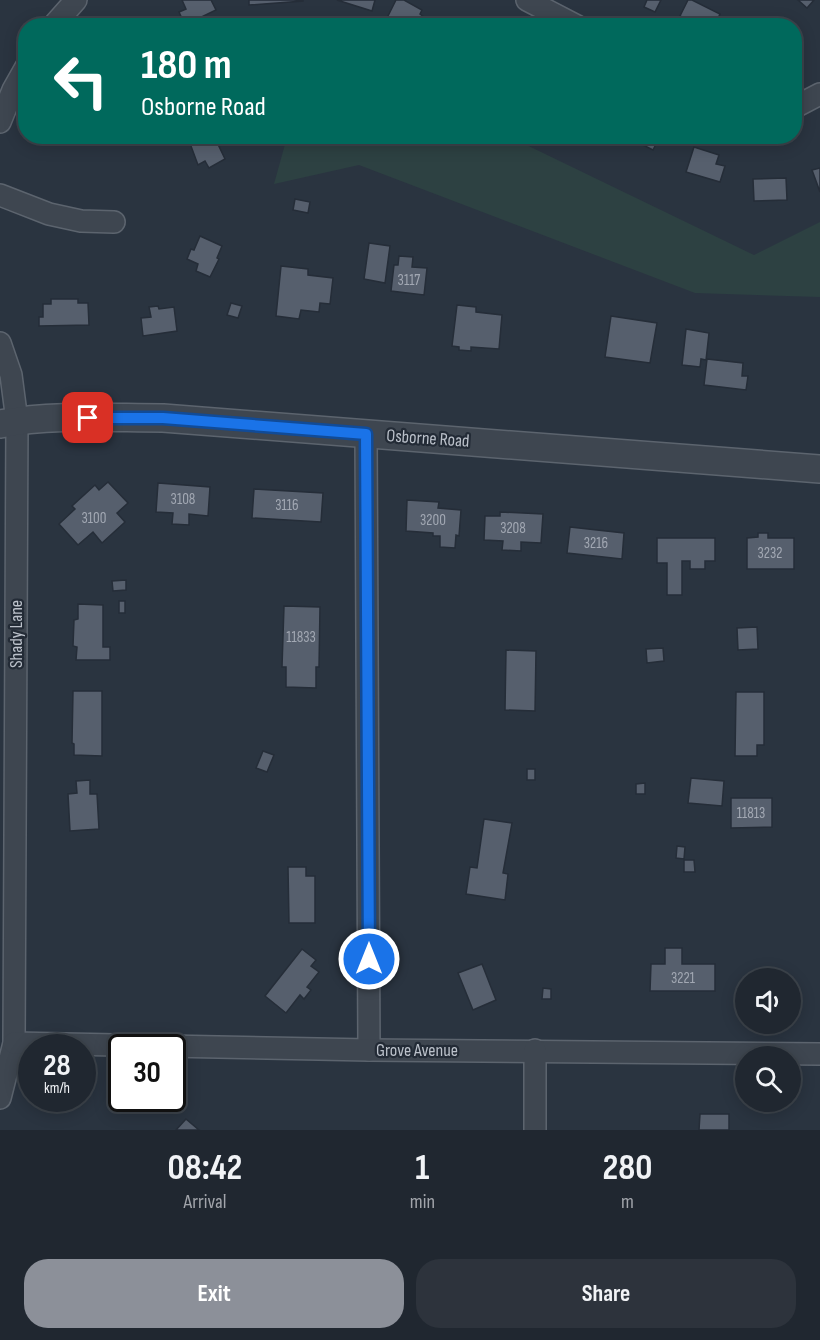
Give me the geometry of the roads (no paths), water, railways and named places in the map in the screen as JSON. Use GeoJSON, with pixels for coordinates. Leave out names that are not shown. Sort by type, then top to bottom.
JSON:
{"type":"FeatureCollection","features":[{"type":"Feature","properties":{"kind":"street"},"geometry":{"type":"LineString","coordinates":[[60,18],[76,0]]}},
{"type":"Feature","properties":{"kind":"street"},"geometry":{"type":"LineString","coordinates":[[527,0],[562,18]]}},
{"type":"Feature","properties":{"kind":"street"},"geometry":{"type":"LineString","coordinates":[[0,122],[18,81]]}},
{"type":"Feature","properties":{"kind":"street"},"geometry":{"type":"LineString","coordinates":[[802,103],[820,94]]}},
{"type":"Feature","properties":{"kind":"street"},"geometry":{"type":"LineString","coordinates":[[0,195],[49,214],[81,220],[114,222]]}},
{"type":"Feature","properties":{"kind":"street","name":"Shady Lane"},"geometry":{"type":"LineString","coordinates":[[0,343],[11,375],[9,423],[14,1044],[0,1098]]}},
{"type":"Feature","properties":{"kind":"street","name":"Osborne Road"},"geometry":{"type":"LineString","coordinates":[[9,423],[88,418],[163,418],[820,469]]}},
{"type":"Feature","properties":{"kind":"street"},"geometry":{"type":"LineString","coordinates":[[366,434],[369,1050]]}},
{"type":"Feature","properties":{"kind":"street","name":"Grove Avenue"},"geometry":{"type":"LineString","coordinates":[[14,1044],[820,1054]]}},
{"type":"Feature","properties":{"kind":"street"},"geometry":{"type":"LineString","coordinates":[[535,1130],[536,1050]]}}]}
